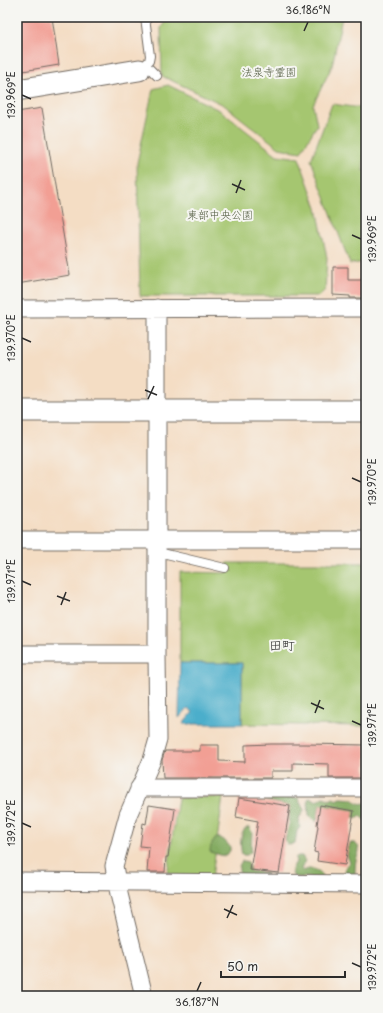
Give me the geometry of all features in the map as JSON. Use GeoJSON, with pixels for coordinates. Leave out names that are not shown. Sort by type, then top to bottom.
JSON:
{"type":"FeatureCollection","features":[{"type":"Feature","properties":{"kind":"street"},"geometry":{"type":"LineString","coordinates":[[17,90],[147,70]]}},
{"type":"Feature","properties":{"kind":"street"},"geometry":{"type":"LineString","coordinates":[[144,996],[116,882],[114,866],[128,815],[152,760],[158,739],[157,308]]}},
{"type":"Feature","properties":{"kind":"street"},"geometry":{"type":"LineString","coordinates":[[17,309],[366,308]]}},
{"type":"Feature","properties":{"kind":"street"},"geometry":{"type":"LineString","coordinates":[[17,411],[366,412]]}},
{"type":"Feature","properties":{"kind":"street"},"geometry":{"type":"LineString","coordinates":[[17,540],[158,546],[366,540]]}},
{"type":"Feature","properties":{"kind":"street"},"geometry":{"type":"LineString","coordinates":[[17,654],[157,654]]}},
{"type":"Feature","properties":{"kind":"street"},"geometry":{"type":"LineString","coordinates":[[139,788],[366,788]]}},
{"type":"Feature","properties":{"kind":"street"},"geometry":{"type":"LineString","coordinates":[[17,880],[366,884]]}},
{"type":"Feature","properties":{"kind":"lane"},"geometry":{"type":"LineString","coordinates":[[145,17],[150,56],[147,70]]}},
{"type":"Feature","properties":{"kind":"lane"},"geometry":{"type":"LineString","coordinates":[[158,546],[225,568]]}},
{"type":"Feature","properties":{"kind":"green space","name":"法泉寺霊園"},"geometry":{"type":"Polygon","coordinates":[[[168,17],[342,17],[332,66],[313,105],[317,125],[301,152],[279,148],[224,105],[162,76],[161,28],[168,17]]]}},
{"type":"Feature","properties":{"kind":"green space","name":"東部中央公園"},"geometry":{"type":"Polygon","coordinates":[[[168,85],[221,111],[277,155],[299,158],[317,208],[327,258],[325,290],[319,296],[140,296],[137,163],[153,89],[168,85]]]}},
{"type":"Feature","properties":{"kind":"green space"},"geometry":{"type":"Polygon","coordinates":[[[332,104],[360,108],[366,111],[363,171],[366,171],[366,262],[350,264],[311,160],[332,104]]]}},
{"type":"Feature","properties":{"kind":"green space"},"geometry":{"type":"Polygon","coordinates":[[[227,563],[366,563],[366,726],[242,724],[242,663],[180,663],[180,572],[227,573],[227,563]]]}},
{"type":"Feature","properties":{"kind":"green space"},"geometry":{"type":"Polygon","coordinates":[[[270,793],[276,798],[279,796],[299,798],[300,803],[303,806],[304,811],[299,818],[300,827],[297,831],[295,843],[290,845],[285,841],[290,820],[290,806],[260,799],[262,794],[270,793]]]}},
{"type":"Feature","properties":{"kind":"green space"},"geometry":{"type":"Polygon","coordinates":[[[223,797],[212,877],[167,876],[178,798],[223,797]]]}},
{"type":"Feature","properties":{"kind":"green space"},"geometry":{"type":"Polygon","coordinates":[[[324,797],[330,800],[333,798],[337,800],[341,798],[353,799],[362,804],[366,803],[366,821],[360,816],[356,818],[353,817],[354,810],[320,805],[316,822],[309,815],[308,799],[311,798],[318,800],[324,797]]]}},
{"type":"Feature","properties":{"kind":"green space"},"geometry":{"type":"Polygon","coordinates":[[[249,827],[252,832],[251,852],[247,855],[242,855],[241,843],[243,831],[249,827]]]}},
{"type":"Feature","properties":{"kind":"green space"},"geometry":{"type":"Polygon","coordinates":[[[216,838],[222,839],[230,847],[230,851],[224,856],[210,852],[210,848],[216,838]]]}},
{"type":"Feature","properties":{"kind":"green space"},"geometry":{"type":"Polygon","coordinates":[[[350,843],[355,843],[359,849],[355,877],[346,877],[345,873],[346,867],[350,863],[347,855],[350,843]]]}},
{"type":"Feature","properties":{"kind":"green space"},"geometry":{"type":"Polygon","coordinates":[[[302,856],[305,861],[301,869],[303,871],[314,869],[320,872],[322,875],[321,878],[294,877],[292,870],[296,862],[295,858],[302,856]]]}},
{"type":"Feature","properties":{"kind":"green space"},"geometry":{"type":"Polygon","coordinates":[[[242,861],[248,862],[250,871],[266,873],[266,876],[241,875],[239,868],[242,861]]]}},
{"type":"Feature","properties":{"kind":"water"},"geometry":{"type":"Polygon","coordinates":[[[180,663],[242,663],[242,724],[183,724],[193,712],[188,708],[179,718],[180,663]]]}},
{"type":"Feature","properties":{"kind":"building"},"geometry":{"type":"Polygon","coordinates":[[[17,17],[52,17],[59,65],[17,72],[17,17]]]}},
{"type":"Feature","properties":{"kind":"building"},"geometry":{"type":"Polygon","coordinates":[[[42,108],[70,275],[17,284],[17,112],[42,108]]]}},
{"type":"Feature","properties":{"kind":"building"},"geometry":{"type":"Polygon","coordinates":[[[333,267],[348,267],[348,280],[366,280],[366,298],[350,298],[350,296],[333,295],[333,267]]]}},
{"type":"Feature","properties":{"kind":"building"},"geometry":{"type":"Polygon","coordinates":[[[200,745],[219,745],[219,761],[245,762],[245,745],[366,745],[366,776],[363,776],[363,778],[329,778],[329,764],[293,763],[293,771],[271,771],[271,778],[163,778],[162,760],[165,751],[200,751],[200,745]]]}},
{"type":"Feature","properties":{"kind":"building"},"geometry":{"type":"Polygon","coordinates":[[[239,798],[290,806],[279,873],[250,870],[258,821],[236,817],[239,798]]]}},
{"type":"Feature","properties":{"kind":"building"},"geometry":{"type":"Polygon","coordinates":[[[149,805],[175,809],[168,857],[166,857],[165,872],[147,872],[149,847],[140,846],[143,823],[146,824],[149,805]]]}},
{"type":"Feature","properties":{"kind":"building"},"geometry":{"type":"Polygon","coordinates":[[[320,805],[354,811],[345,865],[317,861],[318,853],[314,852],[320,805]]]}},
{"type":"Feature","properties":{"kind":"district","name":"田町"},"geometry":{"type":"Point","coordinates":[282,644]}}]}
